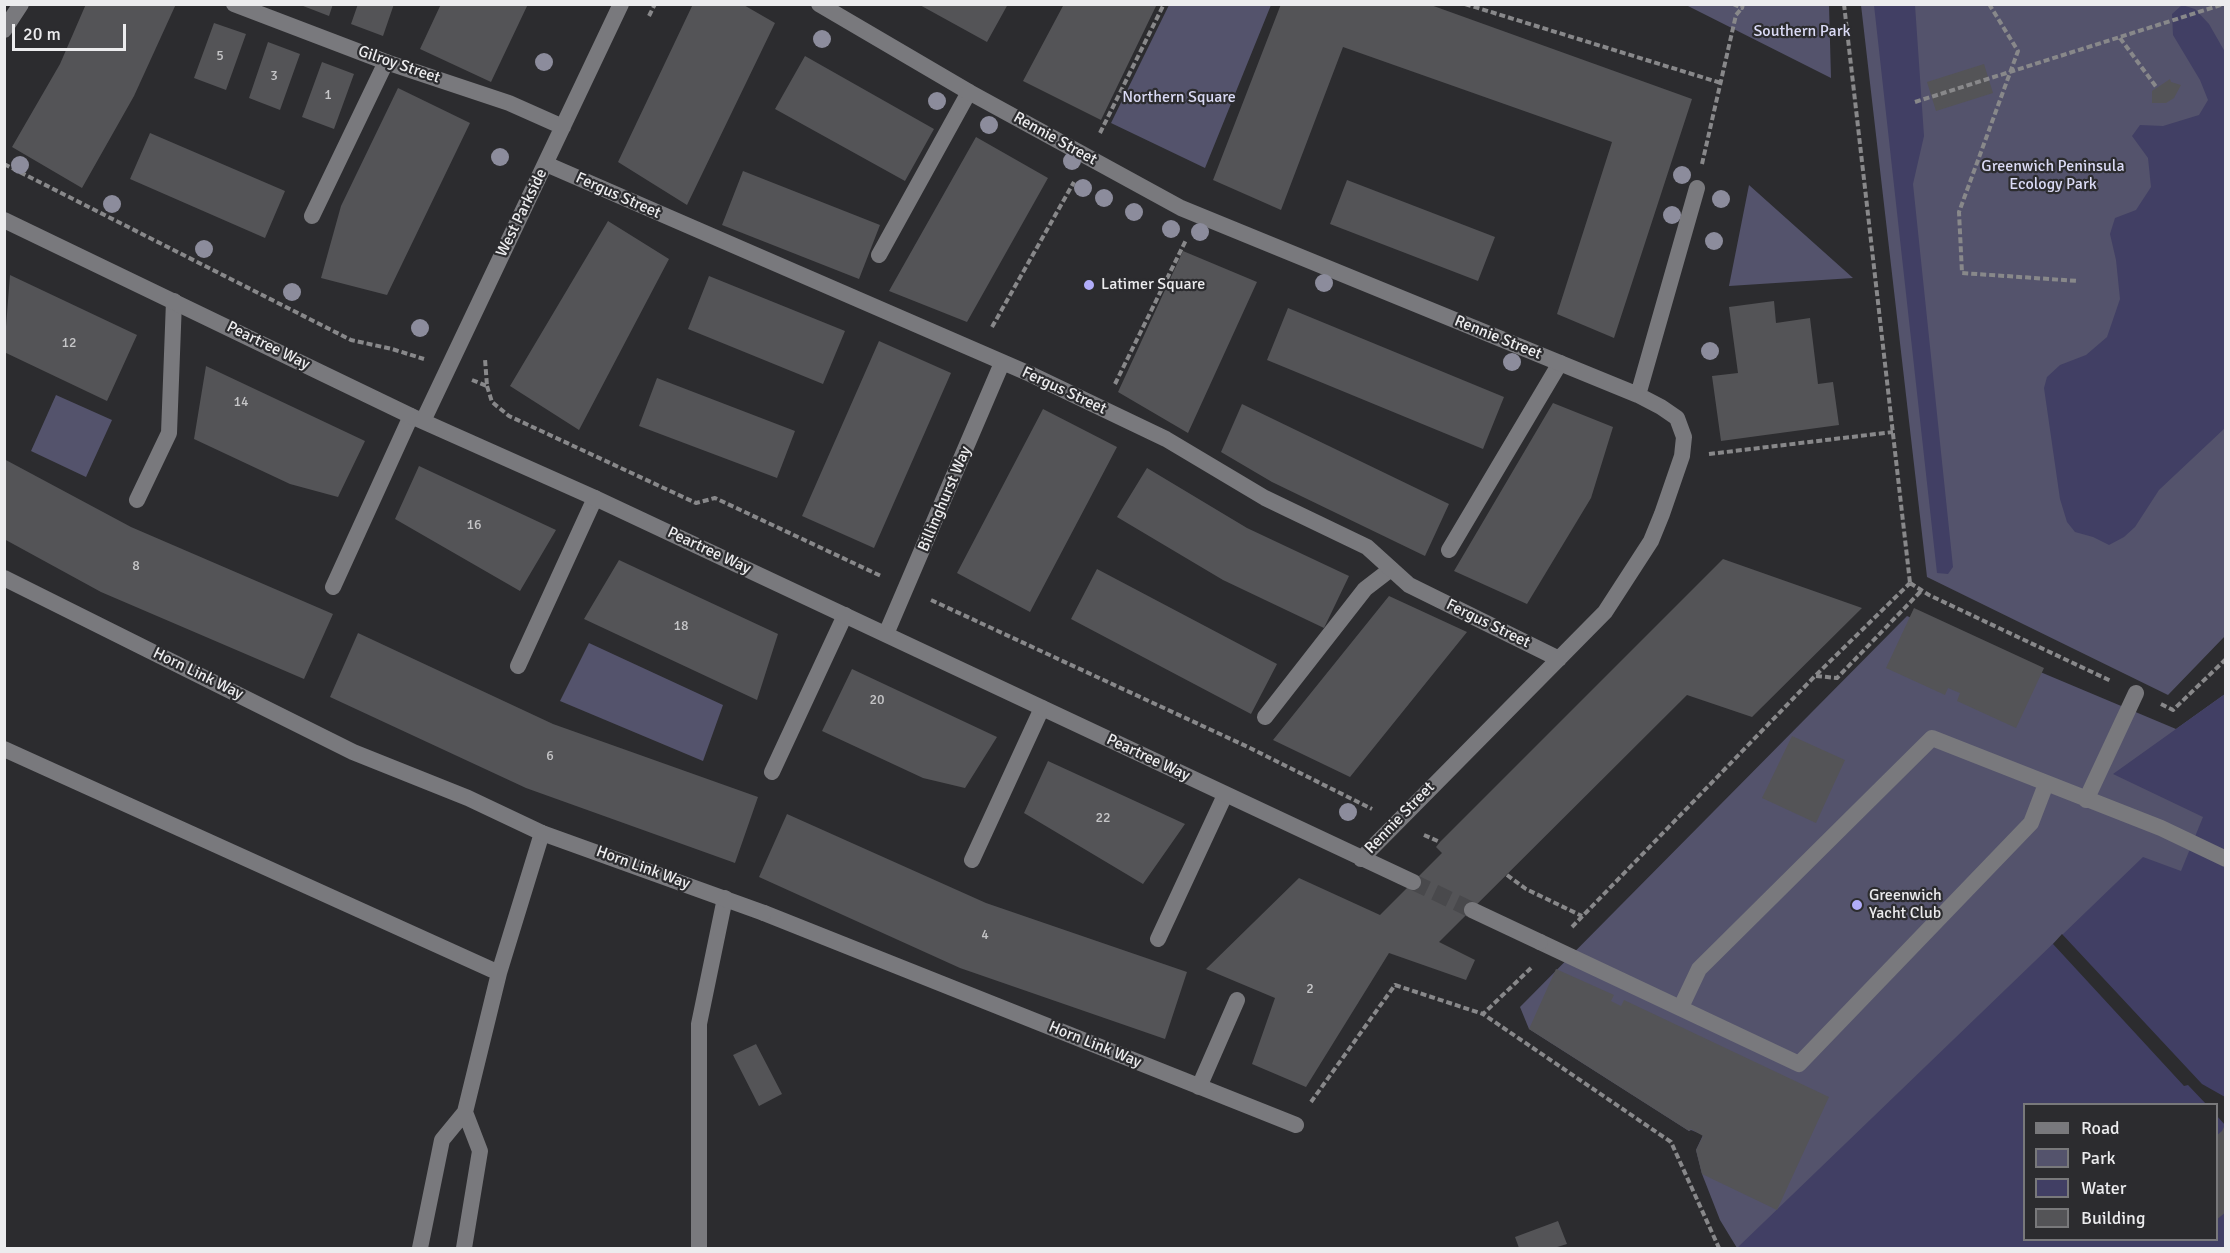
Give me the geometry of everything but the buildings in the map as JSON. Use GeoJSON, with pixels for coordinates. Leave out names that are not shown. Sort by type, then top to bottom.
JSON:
{"type":"FeatureCollection","features":[{"type":"Feature","properties":{"kind":"street"},"geometry":{"type":"LineString","coordinates":[[4,30],[21,4]]}},
{"type":"Feature","properties":{"kind":"street","name":"Gilroy Street"},"geometry":{"type":"LineString","coordinates":[[234,4],[386,62],[509,103],[563,127]]}},
{"type":"Feature","properties":{"kind":"street","name":"West Parkside"},"geometry":{"type":"LineString","coordinates":[[333,587],[546,164],[621,4]]}},
{"type":"Feature","properties":{"kind":"street","name":"Rennie Street"},"geometry":{"type":"LineString","coordinates":[[819,4],[969,92],[1181,208],[1638,396],[1677,418],[1684,437],[1682,456],[1662,514],[1651,541],[1605,612],[1361,859]]}},
{"type":"Feature","properties":{"kind":"street"},"geometry":{"type":"LineString","coordinates":[[312,216],[386,62]]}},
{"type":"Feature","properties":{"kind":"street"},"geometry":{"type":"LineString","coordinates":[[879,255],[969,92]]}},
{"type":"Feature","properties":{"kind":"street","name":"Fergus Street"},"geometry":{"type":"LineString","coordinates":[[546,164],[1002,363],[1166,438],[1265,498],[1367,547],[1409,585],[1559,659]]}},
{"type":"Feature","properties":{"kind":"street"},"geometry":{"type":"LineString","coordinates":[[1638,396],[1697,188]]}},
{"type":"Feature","properties":{"kind":"street","name":"Peartree Way"},"geometry":{"type":"LineString","coordinates":[[4,220],[417,419],[595,498],[1413,882]]}},
{"type":"Feature","properties":{"kind":"street"},"geometry":{"type":"LineString","coordinates":[[137,500],[169,433],[174,301]]}},
{"type":"Feature","properties":{"kind":"street","name":"Billinghurst Way"},"geometry":{"type":"LineString","coordinates":[[886,634],[1002,363]]}},
{"type":"Feature","properties":{"kind":"street"},"geometry":{"type":"LineString","coordinates":[[1449,550],[1560,363]]}},
{"type":"Feature","properties":{"kind":"street"},"geometry":{"type":"LineString","coordinates":[[518,666],[595,498]]}},
{"type":"Feature","properties":{"kind":"street"},"geometry":{"type":"LineString","coordinates":[[1265,717],[1365,589],[1391,568]]}},
{"type":"Feature","properties":{"kind":"street","name":"Horn Link Way"},"geometry":{"type":"LineString","coordinates":[[4,578],[354,752],[468,798],[542,833],[764,913],[1296,1125]]}},
{"type":"Feature","properties":{"kind":"street"},"geometry":{"type":"LineString","coordinates":[[772,772],[845,615]]}},
{"type":"Feature","properties":{"kind":"street"},"geometry":{"type":"LineString","coordinates":[[2086,800],[2136,693]]}},
{"type":"Feature","properties":{"kind":"street"},"geometry":{"type":"LineString","coordinates":[[972,861],[1042,708]]}},
{"type":"Feature","properties":{"kind":"street"},"geometry":{"type":"LineString","coordinates":[[1681,1007],[1699,969],[1932,738],[2161,828],[2226,859]]}},
{"type":"Feature","properties":{"kind":"street"},"geometry":{"type":"LineString","coordinates":[[4,749],[499,973]]}},
{"type":"Feature","properties":{"kind":"street"},"geometry":{"type":"LineString","coordinates":[[1472,909],[1799,1064],[2031,823],[2046,784]]}},
{"type":"Feature","properties":{"kind":"street"},"geometry":{"type":"LineString","coordinates":[[1158,939],[1225,795]]}},
{"type":"Feature","properties":{"kind":"street"},"geometry":{"type":"LineString","coordinates":[[420,1248],[442,1140],[465,1113],[499,973],[542,833]]}},
{"type":"Feature","properties":{"kind":"street"},"geometry":{"type":"LineString","coordinates":[[699,1248],[699,1024],[725,898]]}},
{"type":"Feature","properties":{"kind":"street"},"geometry":{"type":"LineString","coordinates":[[1199,1087],[1237,1000]]}},
{"type":"Feature","properties":{"kind":"street"},"geometry":{"type":"LineString","coordinates":[[464,1248],[480,1151],[465,1113]]}},
{"type":"Feature","properties":{"kind":"path"},"geometry":{"type":"LineString","coordinates":[[977,353],[1088,157],[1164,4]]}},
{"type":"Feature","properties":{"kind":"path"},"geometry":{"type":"LineString","coordinates":[[1465,4],[1721,83]]}},
{"type":"Feature","properties":{"kind":"path"},"geometry":{"type":"LineString","coordinates":[[1697,188],[1736,15],[1742,6],[1733,4]]}},
{"type":"Feature","properties":{"kind":"path"},"geometry":{"type":"LineString","coordinates":[[1844,4],[1910,583]]}},
{"type":"Feature","properties":{"kind":"path"},"geometry":{"type":"LineString","coordinates":[[1989,4],[2018,51],[1959,212],[1962,273],[2078,281]]}},
{"type":"Feature","properties":{"kind":"path"},"geometry":{"type":"LineString","coordinates":[[1915,102],[2224,4]]}},
{"type":"Feature","properties":{"kind":"path"},"geometry":{"type":"LineString","coordinates":[[2120,38],[2157,88]]}},
{"type":"Feature","properties":{"kind":"path"},"geometry":{"type":"LineString","coordinates":[[4,164],[351,340],[422,358]]}},
{"type":"Feature","properties":{"kind":"path"},"geometry":{"type":"LineString","coordinates":[[1103,408],[1198,215]]}},
{"type":"Feature","properties":{"kind":"path"},"geometry":{"type":"LineString","coordinates":[[485,358],[487,386],[492,402],[509,416],[696,503],[715,498],[886,579]]}},
{"type":"Feature","properties":{"kind":"path"},"geometry":{"type":"LineString","coordinates":[[474,381],[487,386]]}},
{"type":"Feature","properties":{"kind":"path"},"geometry":{"type":"LineString","coordinates":[[1705,454],[1893,432]]}},
{"type":"Feature","properties":{"kind":"path"},"geometry":{"type":"LineString","coordinates":[[1910,583],[1929,596],[2173,710],[2226,659]]}},
{"type":"Feature","properties":{"kind":"path"},"geometry":{"type":"LineString","coordinates":[[1569,930],[1815,676],[1910,583]]}},
{"type":"Feature","properties":{"kind":"path"},"geometry":{"type":"LineString","coordinates":[[1815,676],[1837,678],[1922,590]]}},
{"type":"Feature","properties":{"kind":"path"},"geometry":{"type":"LineString","coordinates":[[923,596],[1248,747],[1373,810]]}},
{"type":"Feature","properties":{"kind":"path"},"geometry":{"type":"LineString","coordinates":[[1419,832],[1440,842]]}},
{"type":"Feature","properties":{"kind":"path"},"geometry":{"type":"LineString","coordinates":[[1507,875],[1526,889],[1582,916]]}},
{"type":"Feature","properties":{"kind":"path"},"geometry":{"type":"LineString","coordinates":[[1483,1014],[1533,966]]}},
{"type":"Feature","properties":{"kind":"path"},"geometry":{"type":"LineString","coordinates":[[1296,1125],[1395,985],[1483,1014],[1671,1142],[1719,1248]]}},
{"type":"Feature","properties":{"kind":"green space","name":"Northern Square"},"geometry":{"type":"Polygon","coordinates":[[[1169,5],[1271,5],[1205,168],[1111,123],[1169,5]]]}},
{"type":"Feature","properties":{"kind":"green space","name":"Southern Park"},"geometry":{"type":"Polygon","coordinates":[[[1681,5],[1829,5],[1831,78],[1688,6],[1681,5]]]}},
{"type":"Feature","properties":{"kind":"green space","name":"Greenwich Peninsula Ecology Park"},"geometry":{"type":"Polygon","coordinates":[[[1861,5],[2225,5],[2225,636],[2168,695],[1927,577],[1861,5]]]}},
{"type":"Feature","properties":{"kind":"green space"},"geometry":{"type":"Polygon","coordinates":[[[1749,185],[1853,278],[1729,286],[1749,185]]]}},
{"type":"Feature","properties":{"kind":"green space"},"geometry":{"type":"Polygon","coordinates":[[[56,395],[112,420],[86,477],[31,451],[56,395]]]}},
{"type":"Feature","properties":{"kind":"green space","name":"Greenwich Yacht Club"},"geometry":{"type":"Polygon","coordinates":[[[1907,616],[2176,729],[2225,694],[2225,1248],[1737,1248],[1720,1220],[1702,1174],[1696,1150],[1703,1135],[1689,1131],[1529,1029],[1520,1007],[1907,616]]]}},
{"type":"Feature","properties":{"kind":"green space"},"geometry":{"type":"Polygon","coordinates":[[[589,643],[723,705],[703,761],[560,701],[589,643]]]}},
{"type":"Feature","properties":{"kind":"water"},"geometry":{"type":"Polygon","coordinates":[[[1874,5],[1915,5],[1924,136],[1913,184],[1953,567],[1948,574],[1937,573],[1874,5]]]}},
{"type":"Feature","properties":{"kind":"water"},"geometry":{"type":"Polygon","coordinates":[[[2182,5],[2195,9],[2209,24],[2225,52],[2225,428],[2159,490],[2135,527],[2124,537],[2109,545],[2075,532],[2067,522],[2060,499],[2044,388],[2047,377],[2060,365],[2086,355],[2107,337],[2120,299],[2116,260],[2110,234],[2115,218],[2136,210],[2151,187],[2148,158],[2132,136],[2140,125],[2163,126],[2199,115],[2208,100],[2200,80],[2173,35],[2172,14],[2182,5]]]}},
{"type":"Feature","properties":{"kind":"water"},"geometry":{"type":"Polygon","coordinates":[[[2225,694],[2225,1248],[1737,1248],[2143,857],[2181,871],[2203,817],[2113,774],[2225,694]]]}},
{"type":"Feature","properties":{"kind":"pier"},"geometry":{"type":"Polygon","coordinates":[[[2062,934],[2202,1084],[2225,1097],[2225,1125],[2218,1117],[2218,1103],[2205,1103],[2188,1085],[2184,1086],[2053,944],[2062,934]]]}},
{"type":"Feature","properties":{"kind":"tunnel"},"geometry":{"type":"LineString","coordinates":[[1413,882],[1472,910]]}},
{"type":"Feature","properties":{"kind":"place","name":"Latimer Square"},"geometry":{"type":"Point","coordinates":[1089,285]}},
{"type":"Feature","properties":{"kind":"place","name":"Greenwich Yacht Club"},"geometry":{"type":"Point","coordinates":[1857,905]}}]}
